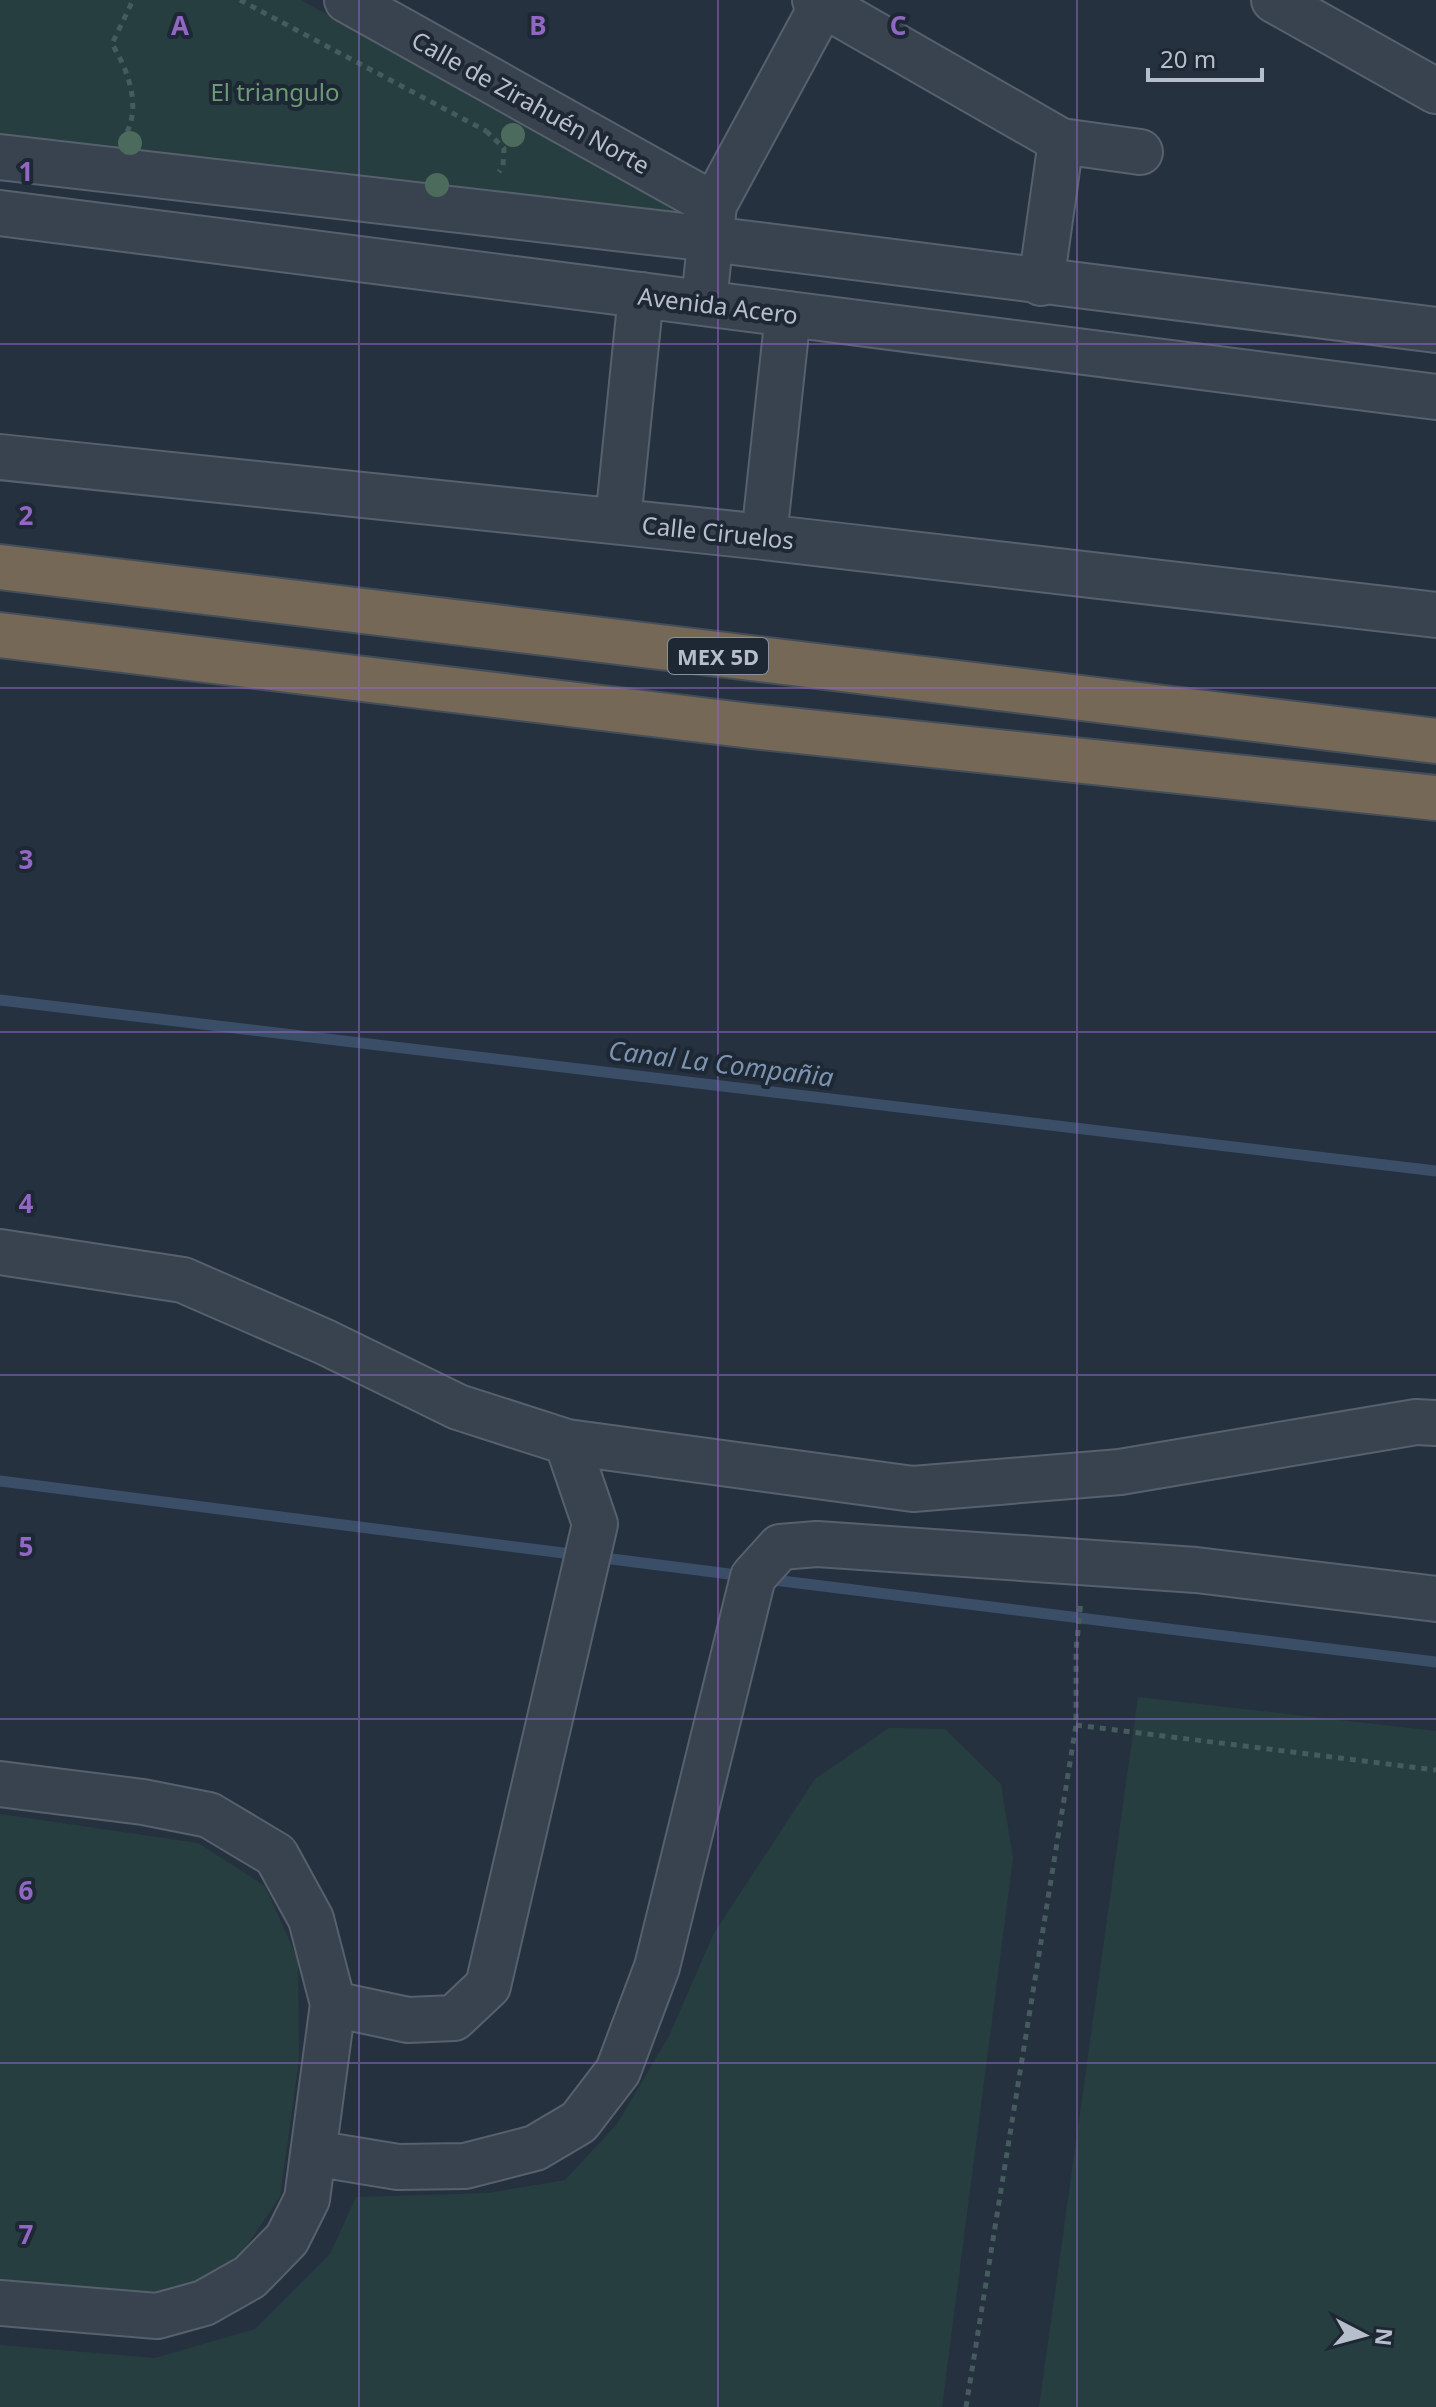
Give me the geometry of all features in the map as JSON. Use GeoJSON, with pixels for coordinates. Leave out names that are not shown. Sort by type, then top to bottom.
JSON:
{"type":"FeatureCollection","features":[{"type":"Feature","properties":{"kind":"highway","name":"MEX 5D"},"geometry":{"type":"LineString","coordinates":[[0,567],[1436,741]]}},
{"type":"Feature","properties":{"kind":"highway"},"geometry":{"type":"LineString","coordinates":[[0,635],[751,726],[1436,798]]}},
{"type":"Feature","properties":{"kind":"street","name":"Calle de Zirahuén Norte"},"geometry":{"type":"LineString","coordinates":[[347,0],[712,222]]}},
{"type":"Feature","properties":{"kind":"street"},"geometry":{"type":"LineString","coordinates":[[1274,0],[1436,91]]}},
{"type":"Feature","properties":{"kind":"street"},"geometry":{"type":"LineString","coordinates":[[704,302],[712,222],[821,1],[1061,141],[1140,152]]}},
{"type":"Feature","properties":{"kind":"street"},"geometry":{"type":"LineString","coordinates":[[1041,283],[1061,141]]}},
{"type":"Feature","properties":{"kind":"street"},"geometry":{"type":"LineString","coordinates":[[0,157],[712,222],[1041,283],[1436,330]]}},
{"type":"Feature","properties":{"kind":"street","name":"Avenida Acero"},"geometry":{"type":"LineString","coordinates":[[0,213],[1436,397]]}},
{"type":"Feature","properties":{"kind":"street"},"geometry":{"type":"LineString","coordinates":[[618,521],[641,295]]}},
{"type":"Feature","properties":{"kind":"street"},"geometry":{"type":"LineString","coordinates":[[764,537],[788,314]]}},
{"type":"Feature","properties":{"kind":"street","name":"Calle Ciruelos"},"geometry":{"type":"LineString","coordinates":[[0,457],[764,537],[1436,615]]}},
{"type":"Feature","properties":{"kind":"street"},"geometry":{"type":"LineString","coordinates":[[0,1252],[183,1280],[325,1342],[458,1407],[567,1442],[913,1489],[1120,1472],[1416,1422],[1436,1423]]}},
{"type":"Feature","properties":{"kind":"street"},"geometry":{"type":"LineString","coordinates":[[333,2004],[408,2020],[454,2018],[488,1986],[595,1524],[567,1442]]}},
{"type":"Feature","properties":{"kind":"street"},"geometry":{"type":"LineString","coordinates":[[313,2153],[398,2167],[465,2166],[535,2148],[579,2122],[618,2071],[657,1967],[753,1577],[780,1547],[817,1544],[1085,1565],[1196,1570],[1436,1599]]}},
{"type":"Feature","properties":{"kind":"street"},"geometry":{"type":"LineString","coordinates":[[0,1784],[143,1802],[209,1815],[276,1855],[311,1919],[333,2004],[307,2199],[287,2239],[250,2277],[204,2303],[157,2316],[0,2303]]}},
{"type":"Feature","properties":{"kind":"path"},"geometry":{"type":"LineString","coordinates":[[126,134],[132,122],[128,71],[112,44],[133,0]]}},
{"type":"Feature","properties":{"kind":"path"},"geometry":{"type":"LineString","coordinates":[[240,0],[486,131]]}},
{"type":"Feature","properties":{"kind":"path"},"geometry":{"type":"LineString","coordinates":[[966,2407],[1076,1725],[1076,1650],[1085,1565]]}},
{"type":"Feature","properties":{"kind":"path"},"geometry":{"type":"LineString","coordinates":[[1076,1725],[1436,1770]]}},
{"type":"Feature","properties":{"kind":"green space","name":"El triangulo"},"geometry":{"type":"Polygon","coordinates":[[[0,0],[301,0],[642,189],[701,229],[0,149],[0,0]]]}},
{"type":"Feature","properties":{"kind":"green space"},"geometry":{"type":"Polygon","coordinates":[[[1138,1697],[1436,1731],[1436,2407],[1039,2407],[1138,1697]]]}},
{"type":"Feature","properties":{"kind":"green space"},"geometry":{"type":"Polygon","coordinates":[[[889,1728],[945,1729],[1001,1784],[1013,1858],[942,2407],[0,2407],[0,2345],[155,2358],[255,2329],[330,2254],[356,2197],[488,2193],[565,2180],[617,2124],[669,2036],[714,1933],[815,1779],[889,1728]]]}},
{"type":"Feature","properties":{"kind":"green space"},"geometry":{"type":"Polygon","coordinates":[[[0,1814],[198,1843],[265,1886],[298,1960],[299,2061],[280,2197],[241,2254],[185,2290],[107,2294],[0,2282],[0,1814]]]}},
{"type":"Feature","properties":{"kind":"waterway","name":"Canal La Compañia"},"geometry":{"type":"LineString","coordinates":[[0,1000],[1436,1171]]}},
{"type":"Feature","properties":{"kind":"waterway"},"geometry":{"type":"LineString","coordinates":[[0,1481],[579,1555]]}},
{"type":"Feature","properties":{"kind":"waterway"},"geometry":{"type":"LineString","coordinates":[[596,1557],[745,1576]]}},
{"type":"Feature","properties":{"kind":"waterway"},"geometry":{"type":"LineString","coordinates":[[766,1579],[1436,1662]]}}]}
